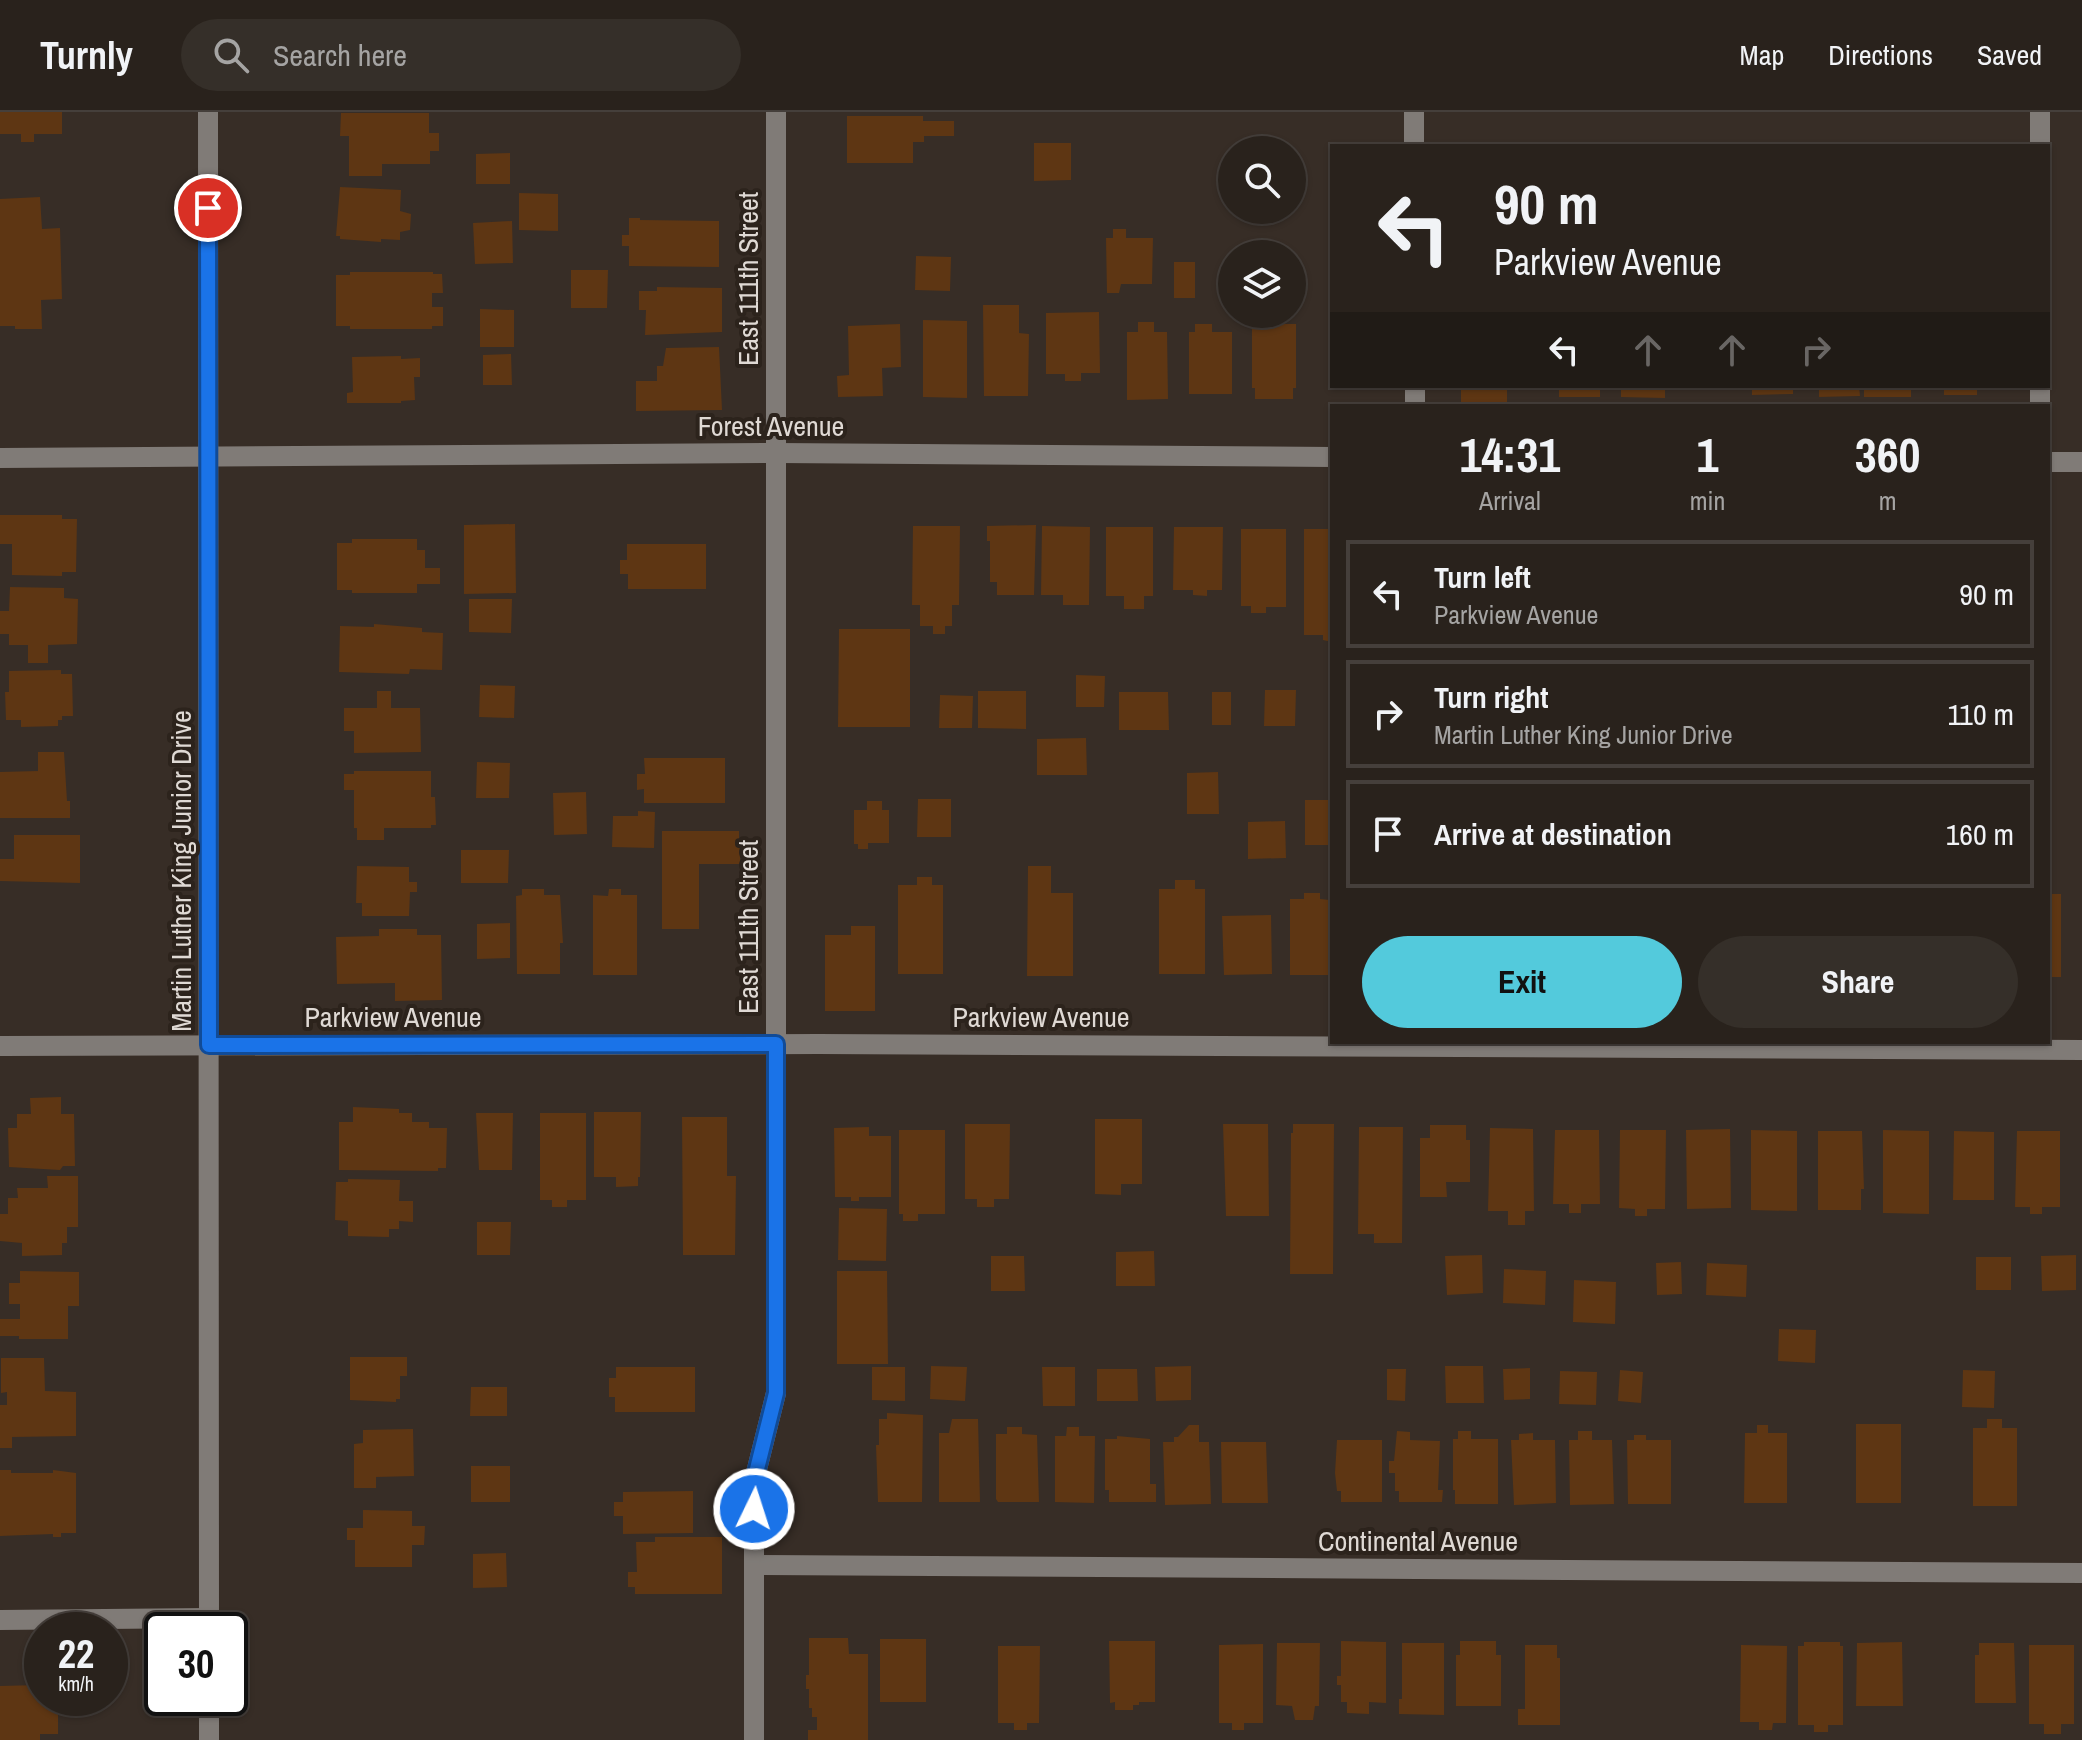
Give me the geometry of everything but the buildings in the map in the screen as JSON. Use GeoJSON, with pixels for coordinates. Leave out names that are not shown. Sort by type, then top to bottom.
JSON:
{"type":"FeatureCollection","features":[{"type":"Feature","properties":{"kind":"street","name":"Martin Luther King Junior Drive"},"geometry":{"type":"LineString","coordinates":[[208,112],[209,1612]]}},
{"type":"Feature","properties":{"kind":"street","name":"East 111th Street"},"geometry":{"type":"LineString","coordinates":[[754,1740],[754,1481],[776,1393],[776,112]]}},
{"type":"Feature","properties":{"kind":"street"},"geometry":{"type":"LineString","coordinates":[[1414,112],[1414,144]]}},
{"type":"Feature","properties":{"kind":"street"},"geometry":{"type":"LineString","coordinates":[[2040,112],[2040,144]]}},
{"type":"Feature","properties":{"kind":"street","name":"Forest Avenue"},"geometry":{"type":"LineString","coordinates":[[0,458],[777,453],[1330,457]]}},
{"type":"Feature","properties":{"kind":"street"},"geometry":{"type":"LineString","coordinates":[[2050,462],[2082,462]]}},
{"type":"Feature","properties":{"kind":"street","name":"Parkview Avenue"},"geometry":{"type":"LineString","coordinates":[[0,1046],[776,1044],[2082,1050]]}},
{"type":"Feature","properties":{"kind":"street","name":"Continental Avenue"},"geometry":{"type":"LineString","coordinates":[[754,1565],[2082,1573]]}},
{"type":"Feature","properties":{"kind":"street"},"geometry":{"type":"LineString","coordinates":[[0,1620],[144,1623]]}},
{"type":"Feature","properties":{"kind":"street"},"geometry":{"type":"LineString","coordinates":[[209,1716],[209,1740]]}},
{"type":"Feature","properties":{"kind":"route"},"geometry":{"type":"LineString","coordinates":[[208,208],[209,1045],[776,1044],[776,1393],[754,1481],[754,1509]]}}]}
